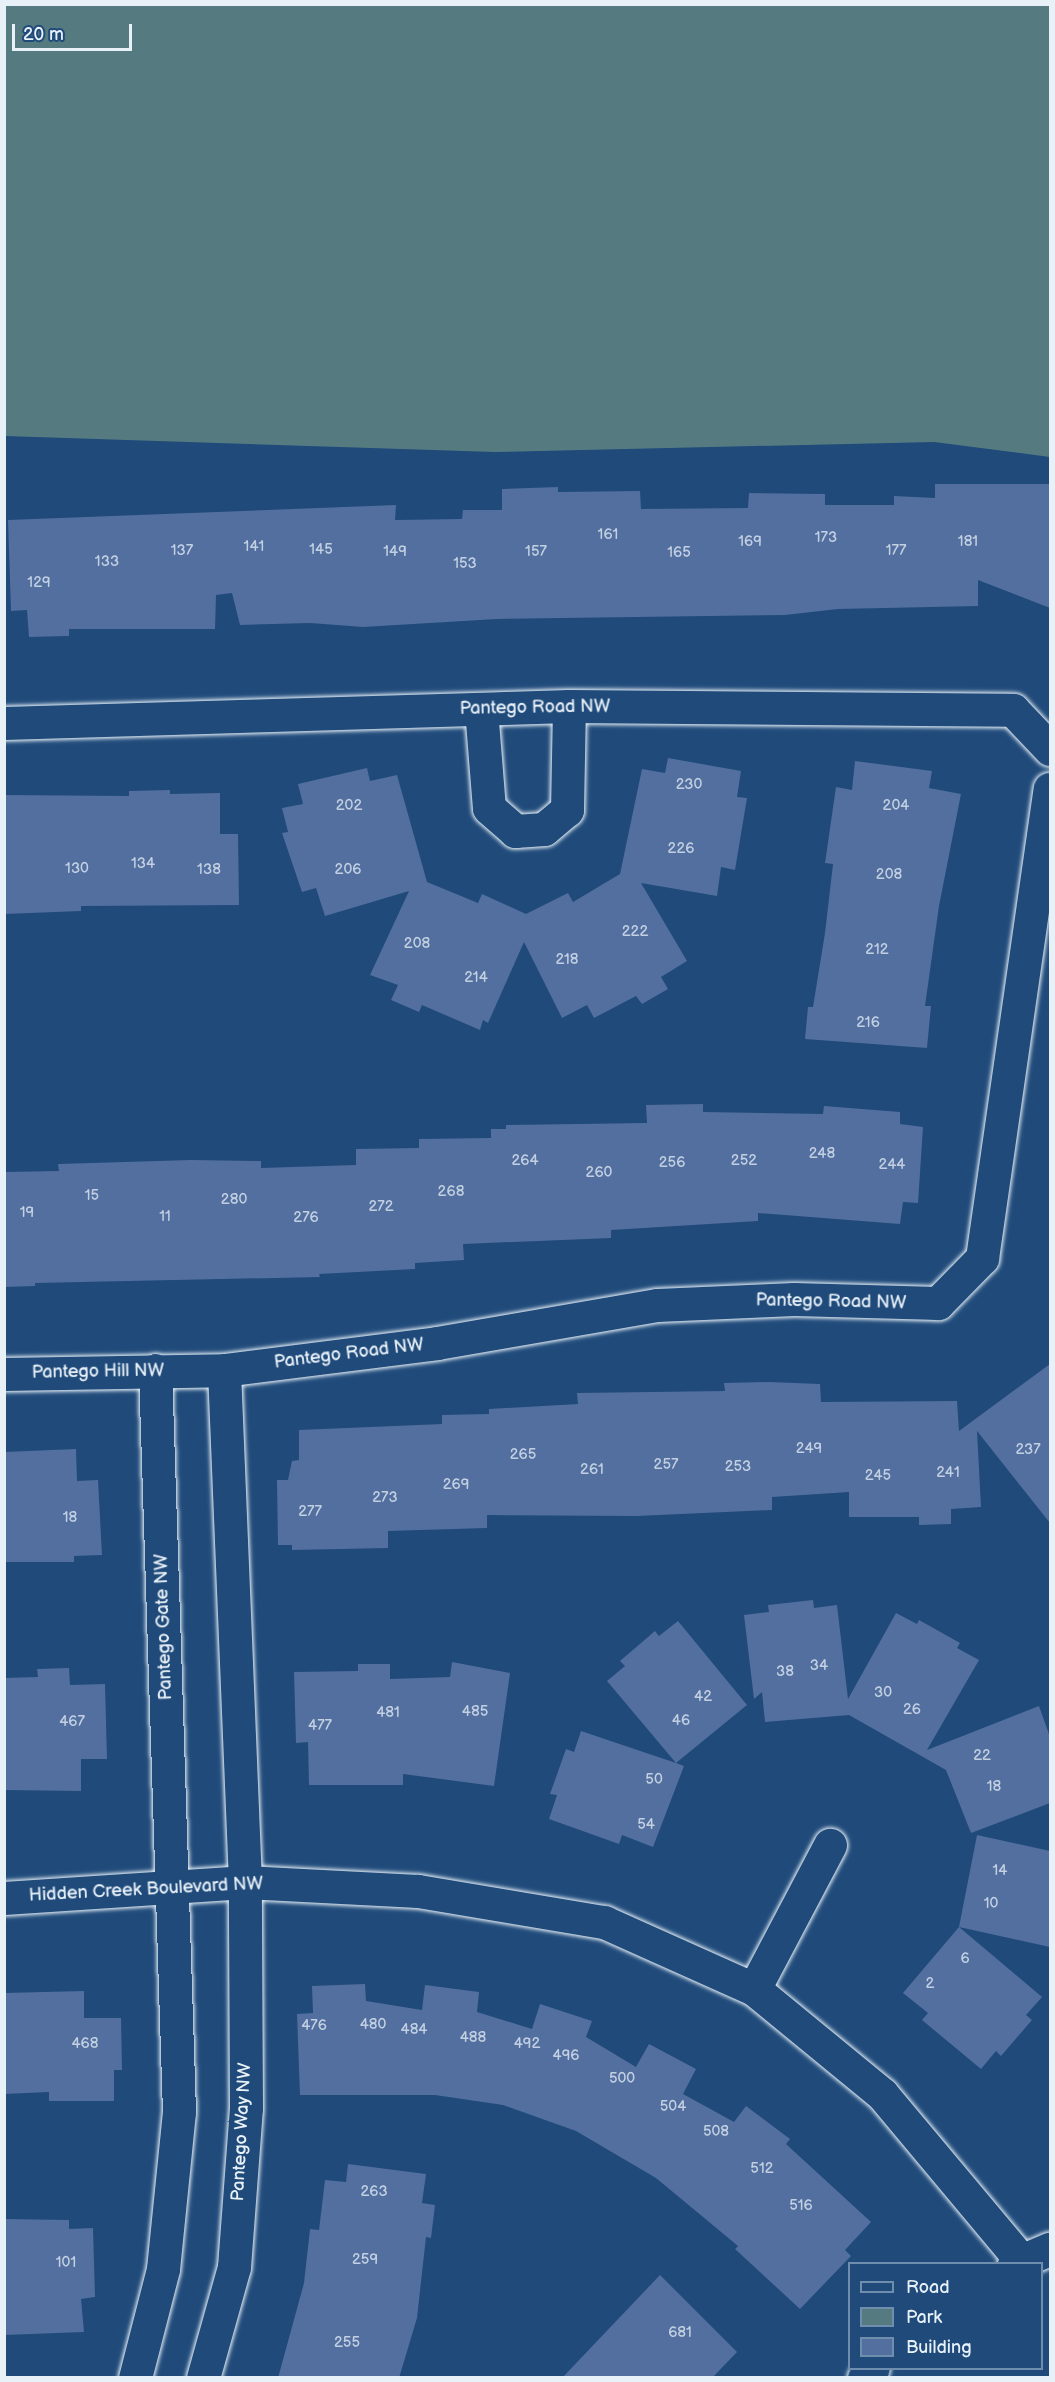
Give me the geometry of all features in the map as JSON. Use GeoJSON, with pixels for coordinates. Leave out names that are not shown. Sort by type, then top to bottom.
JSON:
{"type":"FeatureCollection","features":[{"type":"Feature","properties":{"kind":"street"},"geometry":{"type":"LineString","coordinates":[[481,709],[489,808],[515,831],[544,829],[567,810],[569,706]]}},
{"type":"Feature","properties":{"kind":"street","name":"Pantego Road NW"},"geometry":{"type":"LineString","coordinates":[[4,723],[569,706],[1012,710],[1050,749]]}},
{"type":"Feature","properties":{"kind":"street","name":"Pantego Road NW"},"geometry":{"type":"LineString","coordinates":[[192,1370],[224,1370],[437,1343],[657,1305],[794,1299],[938,1303],[982,1258],[1050,789]]}},
{"type":"Feature","properties":{"kind":"street","name":"Pantego Gate NW"},"geometry":{"type":"LineString","coordinates":[[155,1370],[172,1885]]}},
{"type":"Feature","properties":{"kind":"street","name":"Pantego Hill NW"},"geometry":{"type":"LineString","coordinates":[[4,1374],[192,1370]]}},
{"type":"Feature","properties":{"kind":"street"},"geometry":{"type":"LineString","coordinates":[[224,1370],[246,1882]]}},
{"type":"Feature","properties":{"kind":"street"},"geometry":{"type":"LineString","coordinates":[[754,1989],[830,1845]]}},
{"type":"Feature","properties":{"kind":"street","name":"Hidden Creek Boulevard NW"},"geometry":{"type":"LineString","coordinates":[[4,1898],[172,1885],[246,1882],[417,1891],[604,1922],[754,1989],[882,2094],[1017,2261]]}},
{"type":"Feature","properties":{"kind":"street","name":"Pantego Way NW"},"geometry":{"type":"LineString","coordinates":[[203,2378],[234,2266],[246,2108],[246,1882]]}},
{"type":"Feature","properties":{"kind":"street"},"geometry":{"type":"LineString","coordinates":[[135,2378],[163,2269],[179,2112],[172,1885]]}},
{"type":"Feature","properties":{"kind":"street"},"geometry":{"type":"LineString","coordinates":[[1017,2261],[1050,2249]]}},
{"type":"Feature","properties":{"kind":"green space"},"geometry":{"type":"Polygon","coordinates":[[[5,4],[1050,5],[1050,457],[934,442],[495,452],[5,436],[5,4]]]}},
{"type":"Feature","properties":{"kind":"building"},"geometry":{"type":"Polygon","coordinates":[[[935,484],[1050,484],[1050,608],[978,580],[978,606],[838,609],[785,615],[497,619],[363,627],[310,623],[240,625],[232,593],[216,595],[215,629],[69,629],[69,636],[29,637],[27,610],[11,611],[8,520],[396,505],[395,520],[462,519],[463,510],[502,510],[502,489],[558,487],[558,492],[640,491],[641,509],[748,508],[749,493],[825,494],[825,505],[894,505],[894,496],[935,498],[935,484]]]}},
{"type":"Feature","properties":{"kind":"building"},"geometry":{"type":"Polygon","coordinates":[[[668,758],[741,771],[737,797],[747,798],[735,870],[721,867],[717,896],[641,883],[687,961],[661,977],[668,989],[642,1004],[636,996],[594,1018],[587,1005],[562,1018],[524,942],[488,1023],[483,1020],[480,1030],[422,1005],[419,1012],[391,1000],[398,985],[370,975],[409,891],[325,916],[316,888],[302,892],[282,833],[288,832],[282,808],[303,804],[298,784],[367,768],[370,781],[397,775],[427,882],[478,903],[482,894],[526,914],[568,893],[573,902],[620,874],[642,769],[665,773],[668,758]]]}},
{"type":"Feature","properties":{"kind":"building"},"geometry":{"type":"Polygon","coordinates":[[[855,761],[932,771],[929,788],[961,794],[939,906],[925,1006],[931,1006],[927,1048],[805,1039],[808,1007],[813,1007],[825,933],[833,864],[825,863],[836,787],[852,790],[855,761]]]}},
{"type":"Feature","properties":{"kind":"building"},"geometry":{"type":"Polygon","coordinates":[[[170,790],[170,794],[220,793],[220,834],[238,834],[239,905],[81,906],[81,911],[4,914],[4,795],[129,796],[129,791],[170,790]]]}},
{"type":"Feature","properties":{"kind":"building"},"geometry":{"type":"Polygon","coordinates":[[[703,1104],[703,1112],[823,1114],[824,1106],[900,1112],[900,1124],[923,1127],[918,1203],[903,1202],[900,1224],[758,1213],[758,1221],[611,1230],[611,1238],[463,1244],[464,1260],[415,1263],[415,1269],[319,1274],[320,1277],[35,1283],[35,1286],[4,1287],[4,1172],[59,1171],[58,1164],[191,1160],[261,1161],[261,1168],[356,1165],[356,1149],[419,1148],[419,1139],[491,1138],[491,1129],[506,1129],[506,1125],[647,1123],[646,1105],[703,1104]]]}},
{"type":"Feature","properties":{"kind":"building"},"geometry":{"type":"Polygon","coordinates":[[[1050,1364],[1050,1523],[977,1431],[981,1507],[951,1509],[951,1524],[919,1525],[919,1517],[849,1517],[849,1492],[772,1497],[772,1510],[637,1516],[487,1515],[487,1528],[388,1531],[388,1548],[292,1550],[292,1545],[278,1545],[277,1480],[288,1480],[292,1461],[299,1460],[299,1430],[442,1424],[442,1415],[489,1414],[489,1409],[578,1404],[577,1393],[725,1391],[724,1383],[769,1382],[820,1384],[821,1402],[957,1401],[959,1431],[1050,1364]]]}},
{"type":"Feature","properties":{"kind":"building"},"geometry":{"type":"Polygon","coordinates":[[[76,1449],[77,1481],[98,1480],[102,1555],[74,1556],[74,1562],[4,1562],[4,1452],[76,1449]]]}},
{"type":"Feature","properties":{"kind":"building"},"geometry":{"type":"Polygon","coordinates":[[[813,1600],[814,1608],[837,1605],[848,1699],[896,1613],[917,1624],[919,1620],[960,1643],[957,1648],[979,1660],[927,1750],[1039,1706],[1050,1737],[1050,1803],[971,1833],[946,1770],[849,1715],[765,1722],[762,1692],[754,1699],[744,1615],[769,1612],[768,1605],[813,1600]]]}},
{"type":"Feature","properties":{"kind":"building"},"geometry":{"type":"Polygon","coordinates":[[[678,1621],[747,1705],[676,1763],[607,1681],[625,1666],[620,1661],[655,1631],[659,1636],[678,1621]]]}},
{"type":"Feature","properties":{"kind":"building"},"geometry":{"type":"Polygon","coordinates":[[[452,1662],[510,1673],[494,1786],[403,1774],[403,1785],[309,1785],[308,1742],[296,1743],[294,1672],[358,1671],[358,1664],[390,1664],[390,1679],[450,1677],[452,1662]]]}},
{"type":"Feature","properties":{"kind":"building"},"geometry":{"type":"Polygon","coordinates":[[[69,1668],[70,1685],[105,1684],[107,1759],[81,1759],[81,1791],[4,1790],[4,1678],[38,1677],[37,1669],[69,1668]]]}},
{"type":"Feature","properties":{"kind":"building"},"geometry":{"type":"Polygon","coordinates":[[[581,1731],[684,1766],[653,1847],[622,1835],[619,1844],[549,1819],[557,1795],[550,1794],[566,1749],[574,1752],[581,1731]]]}},
{"type":"Feature","properties":{"kind":"building"},"geometry":{"type":"Polygon","coordinates":[[[977,1835],[1050,1851],[1050,1947],[959,1927],[977,1835]]]}},
{"type":"Feature","properties":{"kind":"building"},"geometry":{"type":"Polygon","coordinates":[[[959,1927],[1042,1997],[1026,2015],[1032,2020],[1001,2056],[996,2051],[981,2069],[922,2020],[928,2013],[903,1993],[959,1927]]]}},
{"type":"Feature","properties":{"kind":"building"},"geometry":{"type":"Polygon","coordinates":[[[365,1984],[366,2001],[422,2010],[425,1985],[479,1992],[477,2012],[532,2029],[540,2004],[592,2021],[586,2037],[636,2067],[649,2044],[696,2069],[683,2094],[734,2122],[746,2106],[790,2139],[786,2144],[871,2222],[845,2250],[851,2256],[800,2309],[735,2249],[738,2246],[656,2178],[576,2131],[503,2105],[435,2095],[300,2095],[297,2014],[313,2013],[312,1986],[365,1984]]]}},
{"type":"Feature","properties":{"kind":"building"},"geometry":{"type":"Polygon","coordinates":[[[84,1991],[84,2018],[121,2018],[122,2070],[114,2070],[114,2101],[49,2101],[49,2092],[4,2094],[4,1993],[84,1991]]]}},
{"type":"Feature","properties":{"kind":"building"},"geometry":{"type":"Polygon","coordinates":[[[348,2164],[426,2174],[422,2203],[435,2205],[431,2238],[426,2237],[417,2318],[399,2378],[278,2378],[304,2283],[310,2229],[319,2230],[325,2180],[346,2182],[348,2164]]]}},
{"type":"Feature","properties":{"kind":"building"},"geometry":{"type":"Polygon","coordinates":[[[4,2219],[69,2220],[69,2229],[93,2228],[95,2297],[81,2299],[84,2332],[4,2335],[4,2219]]]}},
{"type":"Feature","properties":{"kind":"building"},"geometry":{"type":"Polygon","coordinates":[[[660,2275],[737,2352],[712,2378],[562,2378],[660,2275]]]}}]}
